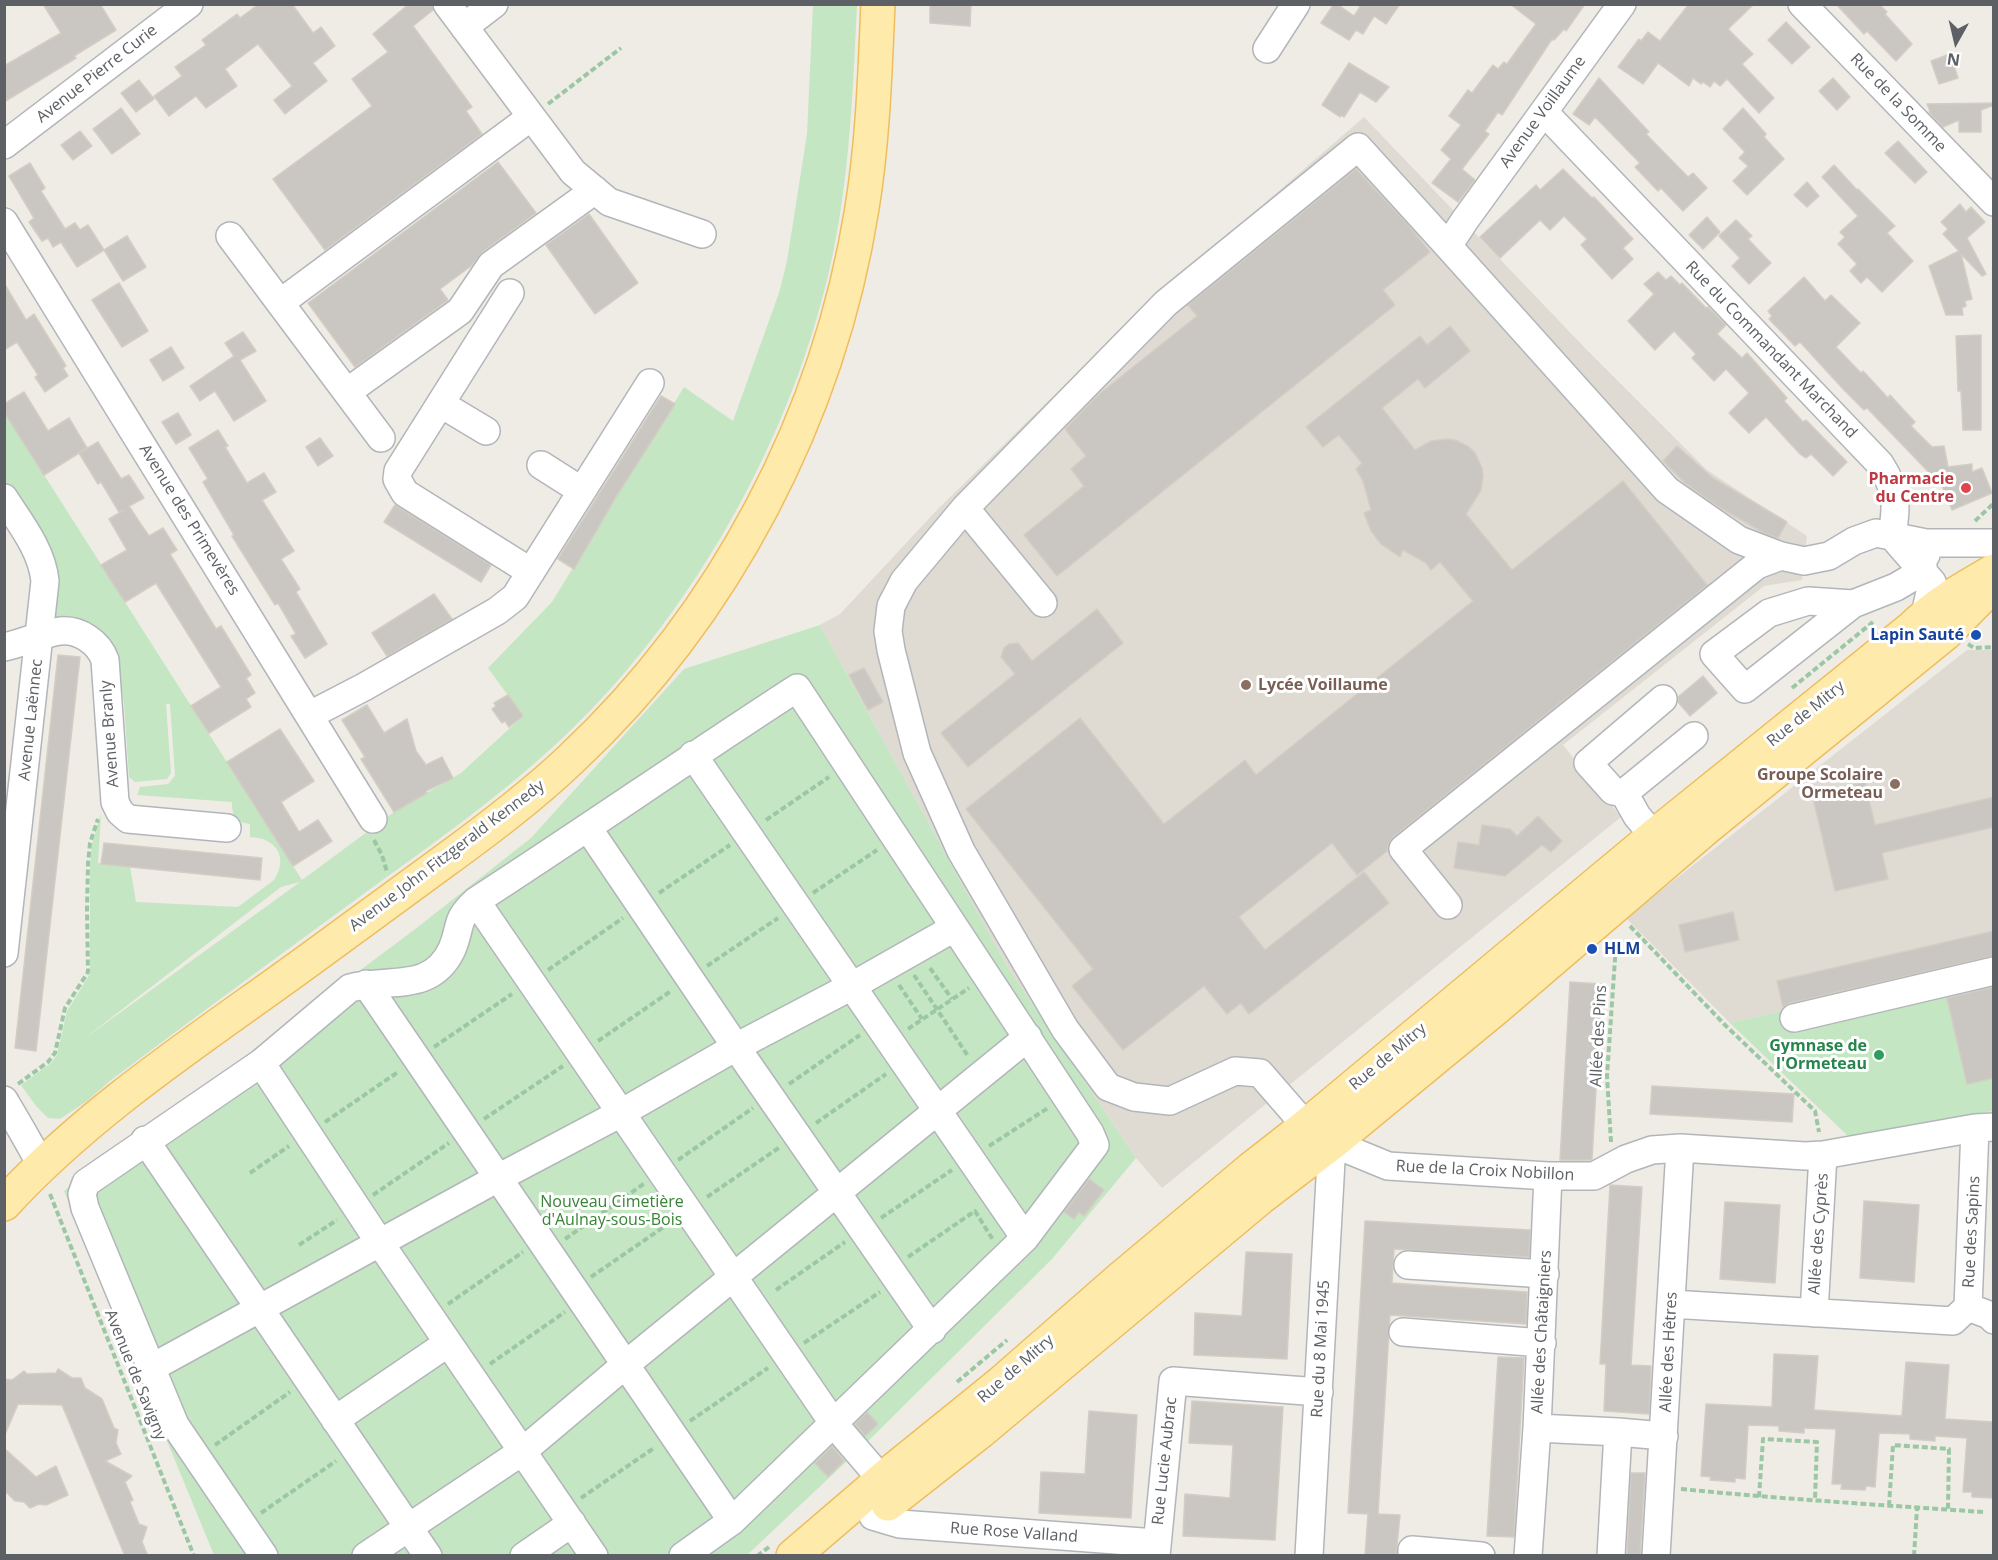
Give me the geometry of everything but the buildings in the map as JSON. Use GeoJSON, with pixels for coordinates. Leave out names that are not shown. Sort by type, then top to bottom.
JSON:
{"type":"FeatureCollection","features":[{"type":"Feature","properties":{"kind":"main road","name":"Avenue John Fitzgerald Kennedy"},"geometry":{"type":"LineString","coordinates":[[4,1204],[41,1165],[139,1084],[486,830],[534,792],[572,759],[606,724],[675,644],[727,569],[782,468],[817,384],[834,332],[862,212],[868,170],[878,4]]}},
{"type":"Feature","properties":{"kind":"main road","name":"Rue de Mitry"},"geometry":{"type":"LineString","coordinates":[[825,1556],[981,1431],[1260,1198],[1319,1135],[1654,836],[1913,627],[1955,587],[1994,571]]}},
{"type":"Feature","properties":{"kind":"main road","name":"Rue de Mitry"},"geometry":{"type":"LineString","coordinates":[[793,1556],[1001,1383],[1251,1169],[1319,1135],[1497,1008],[1706,828],[1934,643],[1955,587]]}},
{"type":"Feature","properties":{"kind":"street","name":"Avenue Pierre Curie"},"geometry":{"type":"LineString","coordinates":[[4,145],[157,14],[189,4]]}},
{"type":"Feature","properties":{"kind":"street"},"geometry":{"type":"LineString","coordinates":[[447,4],[573,172],[609,202],[702,234]]}},
{"type":"Feature","properties":{"kind":"street"},"geometry":{"type":"LineString","coordinates":[[464,27],[494,4]]}},
{"type":"Feature","properties":{"kind":"street"},"geometry":{"type":"LineString","coordinates":[[1267,49],[1296,4]]}},
{"type":"Feature","properties":{"kind":"street","name":"Avenue Voillaume"},"geometry":{"type":"LineString","coordinates":[[1448,246],[1622,4]]}},
{"type":"Feature","properties":{"kind":"street","name":"Rue de la Somme"},"geometry":{"type":"LineString","coordinates":[[1802,4],[1994,202]]}},
{"type":"Feature","properties":{"kind":"street","name":"Rue du Commandant Marchand"},"geometry":{"type":"LineString","coordinates":[[1544,111],[1880,464],[1889,478],[1895,495],[1892,536]]}},
{"type":"Feature","properties":{"kind":"street"},"geometry":{"type":"LineString","coordinates":[[280,303],[531,117]]}},
{"type":"Feature","properties":{"kind":"street"},"geometry":{"type":"LineString","coordinates":[[1319,1135],[1260,1072],[1235,1071],[1170,1101],[1134,1097],[1108,1087],[1065,1029],[961,851],[917,753],[891,650],[888,631],[891,606],[904,581],[965,508],[1166,303],[1358,147],[1667,490],[1739,540],[1781,556],[1804,561],[1829,556],[1854,541],[1876,533],[1926,543],[1994,543]]}},
{"type":"Feature","properties":{"kind":"street"},"geometry":{"type":"LineString","coordinates":[[347,392],[460,311],[491,265],[595,190]]}},
{"type":"Feature","properties":{"kind":"street","name":"Avenue des Primevères"},"geometry":{"type":"LineString","coordinates":[[4,222],[320,710],[373,819]]}},
{"type":"Feature","properties":{"kind":"street"},"geometry":{"type":"LineString","coordinates":[[230,236],[381,438]]}},
{"type":"Feature","properties":{"kind":"street"},"geometry":{"type":"LineString","coordinates":[[510,292],[398,471],[397,480],[405,493],[531,572]]}},
{"type":"Feature","properties":{"kind":"street"},"geometry":{"type":"LineString","coordinates":[[320,710],[497,611],[515,597],[650,383]]}},
{"type":"Feature","properties":{"kind":"street"},"geometry":{"type":"LineString","coordinates":[[441,404],[486,431]]}},
{"type":"Feature","properties":{"kind":"street"},"geometry":{"type":"LineString","coordinates":[[541,465],[582,491]]}},
{"type":"Feature","properties":{"kind":"street","name":"Avenue Laënnec"},"geometry":{"type":"LineString","coordinates":[[4,498],[37,551],[44,571],[45,591],[4,953]]}},
{"type":"Feature","properties":{"kind":"street"},"geometry":{"type":"LineString","coordinates":[[965,508],[1043,603]]}},
{"type":"Feature","properties":{"kind":"street"},"geometry":{"type":"LineString","coordinates":[[1892,536],[1955,587]]}},
{"type":"Feature","properties":{"kind":"street"},"geometry":{"type":"LineString","coordinates":[[1945,543],[1931,549],[1923,558],[1955,587]]}},
{"type":"Feature","properties":{"kind":"street"},"geometry":{"type":"LineString","coordinates":[[1448,905],[1403,849],[1757,565],[1781,556]]}},
{"type":"Feature","properties":{"kind":"street"},"geometry":{"type":"LineString","coordinates":[[1853,604],[1896,587],[1955,587]]}},
{"type":"Feature","properties":{"kind":"street","name":"Avenue Branly"},"geometry":{"type":"LineString","coordinates":[[40,637],[62,631],[79,634],[92,640],[101,649],[105,660],[115,802],[120,812],[128,819],[227,828]]}},
{"type":"Feature","properties":{"kind":"street"},"geometry":{"type":"LineString","coordinates":[[4,647],[40,637]]}},
{"type":"Feature","properties":{"kind":"street"},"geometry":{"type":"LineString","coordinates":[[264,1556],[175,1425],[85,1208],[82,1194],[86,1183],[145,1140],[261,1063],[351,988],[366,984],[415,981],[429,975],[442,965],[452,949],[458,922],[465,911],[476,901],[797,688],[1028,1037],[1090,1133],[1095,1145],[1025,1238],[1005,1258],[732,1521],[683,1556]]}},
{"type":"Feature","properties":{"kind":"street"},"geometry":{"type":"LineString","coordinates":[[1654,836],[1637,816],[1624,794],[1613,791],[1588,763],[1663,699]]}},
{"type":"Feature","properties":{"kind":"street"},"geometry":{"type":"LineString","coordinates":[[1624,794],[1694,736]]}},
{"type":"Feature","properties":{"kind":"street"},"geometry":{"type":"LineString","coordinates":[[693,755],[852,986],[889,1028],[904,1062],[1025,1238]]}},
{"type":"Feature","properties":{"kind":"street"},"geometry":{"type":"LineString","coordinates":[[588,828],[770,1097],[932,1330]]}},
{"type":"Feature","properties":{"kind":"street"},"geometry":{"type":"LineString","coordinates":[[476,901],[834,1424],[882,1480]]}},
{"type":"Feature","properties":{"kind":"street"},"geometry":{"type":"LineString","coordinates":[[151,1368],[621,1113],[736,1047],[852,986],[954,928]]}},
{"type":"Feature","properties":{"kind":"street"},"geometry":{"type":"LineString","coordinates":[[1794,1018],[1994,971]]}},
{"type":"Feature","properties":{"kind":"street"},"geometry":{"type":"LineString","coordinates":[[366,984],[732,1521]]}},
{"type":"Feature","properties":{"kind":"street"},"geometry":{"type":"LineString","coordinates":[[366,1556],[523,1451],[625,1365],[1028,1037]]}},
{"type":"Feature","properties":{"kind":"street"},"geometry":{"type":"LineString","coordinates":[[261,1063],[380,1243],[594,1556]]}},
{"type":"Feature","properties":{"kind":"street"},"geometry":{"type":"LineString","coordinates":[[11,1092],[20,1128],[25,1132],[41,1165]]}},
{"type":"Feature","properties":{"kind":"street","name":"Rue de la Croix Nobillon"},"geometry":{"type":"LineString","coordinates":[[1319,1135],[1388,1166],[1548,1176],[1594,1176],[1643,1152],[1680,1148],[1805,1156],[1824,1155],[1984,1128]]}},
{"type":"Feature","properties":{"kind":"street","name":"Rue des Sapins"},"geometry":{"type":"LineString","coordinates":[[1984,1128],[1968,1307],[1989,1315],[1994,1320]]}},
{"type":"Feature","properties":{"kind":"street","name":"Rue du 8 Mai 1945"},"geometry":{"type":"LineString","coordinates":[[1309,1556],[1319,1392],[1319,1135]]}},
{"type":"Feature","properties":{"kind":"street"},"geometry":{"type":"LineString","coordinates":[[145,1140],[428,1556]]}},
{"type":"Feature","properties":{"kind":"street","name":"Allée des Hêtres"},"geometry":{"type":"LineString","coordinates":[[1656,1556],[1680,1148]]}},
{"type":"Feature","properties":{"kind":"street","name":"Allée des Cyprès"},"geometry":{"type":"LineString","coordinates":[[1814,1313],[1824,1155]]}},
{"type":"Feature","properties":{"kind":"street","name":"Allée des Châtaigniers"},"geometry":{"type":"LineString","coordinates":[[1548,1176],[1537,1428],[1664,1436]]}},
{"type":"Feature","properties":{"kind":"street"},"geometry":{"type":"LineString","coordinates":[[1408,1265],[1545,1274]]}},
{"type":"Feature","properties":{"kind":"street","name":"Allée des Cyprès"},"geometry":{"type":"LineString","coordinates":[[1671,1305],[1953,1322],[1968,1307]]}},
{"type":"Feature","properties":{"kind":"street"},"geometry":{"type":"LineString","coordinates":[[1403,1332],[1542,1343]]}},
{"type":"Feature","properties":{"kind":"street"},"geometry":{"type":"LineString","coordinates":[[335,1420],[448,1343]]}},
{"type":"Feature","properties":{"kind":"street","name":"Rue Lucie Aubrac"},"geometry":{"type":"LineString","coordinates":[[1156,1550],[1173,1381],[1319,1392]]}},
{"type":"Feature","properties":{"kind":"street"},"geometry":{"type":"LineString","coordinates":[[1528,1556],[1537,1428]]}},
{"type":"Feature","properties":{"kind":"street"},"geometry":{"type":"LineString","coordinates":[[1611,1556],[1618,1432]]}},
{"type":"Feature","properties":{"kind":"street"},"geometry":{"type":"LineString","coordinates":[[524,1556],[567,1516]]}},
{"type":"Feature","properties":{"kind":"street","name":"Rue Rose Valland"},"geometry":{"type":"LineString","coordinates":[[873,1516],[900,1524],[1156,1550]]}},
{"type":"Feature","properties":{"kind":"street"},"geometry":{"type":"LineString","coordinates":[[1412,1556],[1412,1550],[1481,1556]]}},
{"type":"Feature","properties":{"kind":"path"},"geometry":{"type":"LineString","coordinates":[[531,117],[621,48]]}},
{"type":"Feature","properties":{"kind":"path"},"geometry":{"type":"LineString","coordinates":[[11,1092],[56,1053],[65,1008],[88,972],[87,910],[90,843],[104,806],[115,802]]}},
{"type":"Feature","properties":{"kind":"path"},"geometry":{"type":"LineString","coordinates":[[373,819],[370,828],[372,836],[382,855],[388,875]]}},
{"type":"Feature","properties":{"kind":"path"},"geometry":{"type":"LineString","coordinates":[[1613,908],[1725,1025],[1815,1111],[1824,1155]]}},
{"type":"Feature","properties":{"kind":"path","name":"Allée des Pins"},"geometry":{"type":"LineString","coordinates":[[1613,908],[1616,959],[1607,1076],[1613,1166]]}},
{"type":"Feature","properties":{"kind":"path"},"geometry":{"type":"LineString","coordinates":[[901,958],[952,999]]}},
{"type":"Feature","properties":{"kind":"path"},"geometry":{"type":"LineString","coordinates":[[901,958],[972,1062]]}},
{"type":"Feature","properties":{"kind":"path"},"geometry":{"type":"LineString","coordinates":[[901,958],[922,1019]]}},
{"type":"Feature","properties":{"kind":"path"},"geometry":{"type":"LineString","coordinates":[[431,1317],[661,1172],[770,1097],[889,1028],[922,1019],[987,976]]}},
{"type":"Feature","properties":{"kind":"path"},"geometry":{"type":"LineString","coordinates":[[472,1377],[687,1211],[904,1062]]}},
{"type":"Feature","properties":{"kind":"path"},"geometry":{"type":"LineString","coordinates":[[776,1290],[1066,1096]]}},
{"type":"Feature","properties":{"kind":"path","name":"Avenue de Savigny"},"geometry":{"type":"LineString","coordinates":[[55,1204],[194,1556]]}},
{"type":"Feature","properties":{"kind":"path"},"geometry":{"type":"LineString","coordinates":[[890,1269],[975,1211],[1005,1258]]}},
{"type":"Feature","properties":{"kind":"path"},"geometry":{"type":"LineString","coordinates":[[197,1457],[308,1380]]}},
{"type":"Feature","properties":{"kind":"path"},"geometry":{"type":"LineString","coordinates":[[567,1516],[673,1435]]}},
{"type":"Feature","properties":{"kind":"path"},"geometry":{"type":"LineString","coordinates":[[1759,1497],[1763,1438],[1817,1442],[1815,1499]]}},
{"type":"Feature","properties":{"kind":"path"},"geometry":{"type":"LineString","coordinates":[[1889,1506],[1893,1445],[1949,1449],[1948,1510]]}},
{"type":"Feature","properties":{"kind":"path"},"geometry":{"type":"LineString","coordinates":[[243,1525],[355,1448]]}},
{"type":"Feature","properties":{"kind":"path"},"geometry":{"type":"LineString","coordinates":[[1661,1487],[1759,1497],[1983,1512]]}},
{"type":"Feature","properties":{"kind":"path"},"geometry":{"type":"LineString","coordinates":[[1914,1556],[1917,1508]]}},
{"type":"Feature","properties":{"kind":"shaded area","name":"Lycée Voillaume"},"geometry":{"type":"Polygon","coordinates":[[[1364,117],[1584,347],[1707,470],[1807,536],[1802,580],[1764,586],[1563,745],[1621,817],[1162,1188],[1136,1158],[1008,968],[820,625],[840,614],[936,511],[1137,314],[1364,117]]]}},
{"type":"Feature","properties":{"kind":"shaded area","name":"Groupe Scolaire Ormeteau"},"geometry":{"type":"Polygon","coordinates":[[[1967,650],[1993,650],[1993,962],[1730,1023],[1626,918],[1967,650]]]}},
{"type":"Feature","properties":{"kind":"green space"},"geometry":{"type":"Polygon","coordinates":[[[813,5],[857,5],[850,129],[839,222],[816,321],[793,389],[764,455],[731,521],[692,583],[650,642],[604,697],[554,746],[484,805],[111,1080],[87,1101],[60,1119],[48,1118],[21,1085],[51,1063],[57,1055],[67,1011],[90,974],[90,866],[92,844],[101,814],[98,863],[130,867],[136,902],[238,907],[274,880],[278,872],[280,857],[273,845],[267,841],[250,837],[250,824],[235,818],[232,802],[137,795],[140,787],[168,784],[175,776],[170,704],[166,704],[171,773],[167,779],[135,782],[129,777],[124,704],[119,672],[55,620],[5,487],[4,412],[302,880],[394,812],[461,773],[523,716],[488,668],[552,602],[684,387],[733,421],[779,293],[787,261],[807,134],[813,5]],[[300,882],[281,887],[81,1041],[300,882]]]}},
{"type":"Feature","properties":{"kind":"green space","name":"Nouveau Cimetière d'Aulnay-sous-Bois"},"geometry":{"type":"Polygon","coordinates":[[[820,625],[1008,968],[1136,1158],[1052,1259],[864,1445],[746,1556],[214,1555],[64,1191],[414,930],[531,838],[684,669],[820,625]]]}},
{"type":"Feature","properties":{"kind":"green space","name":"Gymnase de l'Ormeteau"},"geometry":{"type":"Polygon","coordinates":[[[1993,962],[1993,1111],[1849,1137],[1730,1023],[1993,962]]]}},
{"type":"Feature","properties":{"kind":"place","name":"Pharmacie du Centre"},"geometry":{"type":"Point","coordinates":[1966,488]}},
{"type":"Feature","properties":{"kind":"place","name":"Lapin Sauté"},"geometry":{"type":"Point","coordinates":[1976,635]}},
{"type":"Feature","properties":{"kind":"place","name":"Lycée Voillaume"},"geometry":{"type":"Point","coordinates":[1246,685]}},
{"type":"Feature","properties":{"kind":"place","name":"Groupe Scolaire Ormeteau"},"geometry":{"type":"Point","coordinates":[1895,784]}},
{"type":"Feature","properties":{"kind":"place","name":"HLM"},"geometry":{"type":"Point","coordinates":[1592,949]}},
{"type":"Feature","properties":{"kind":"place","name":"Gymnase de l'Ormeteau"},"geometry":{"type":"Point","coordinates":[1879,1055]}}]}
